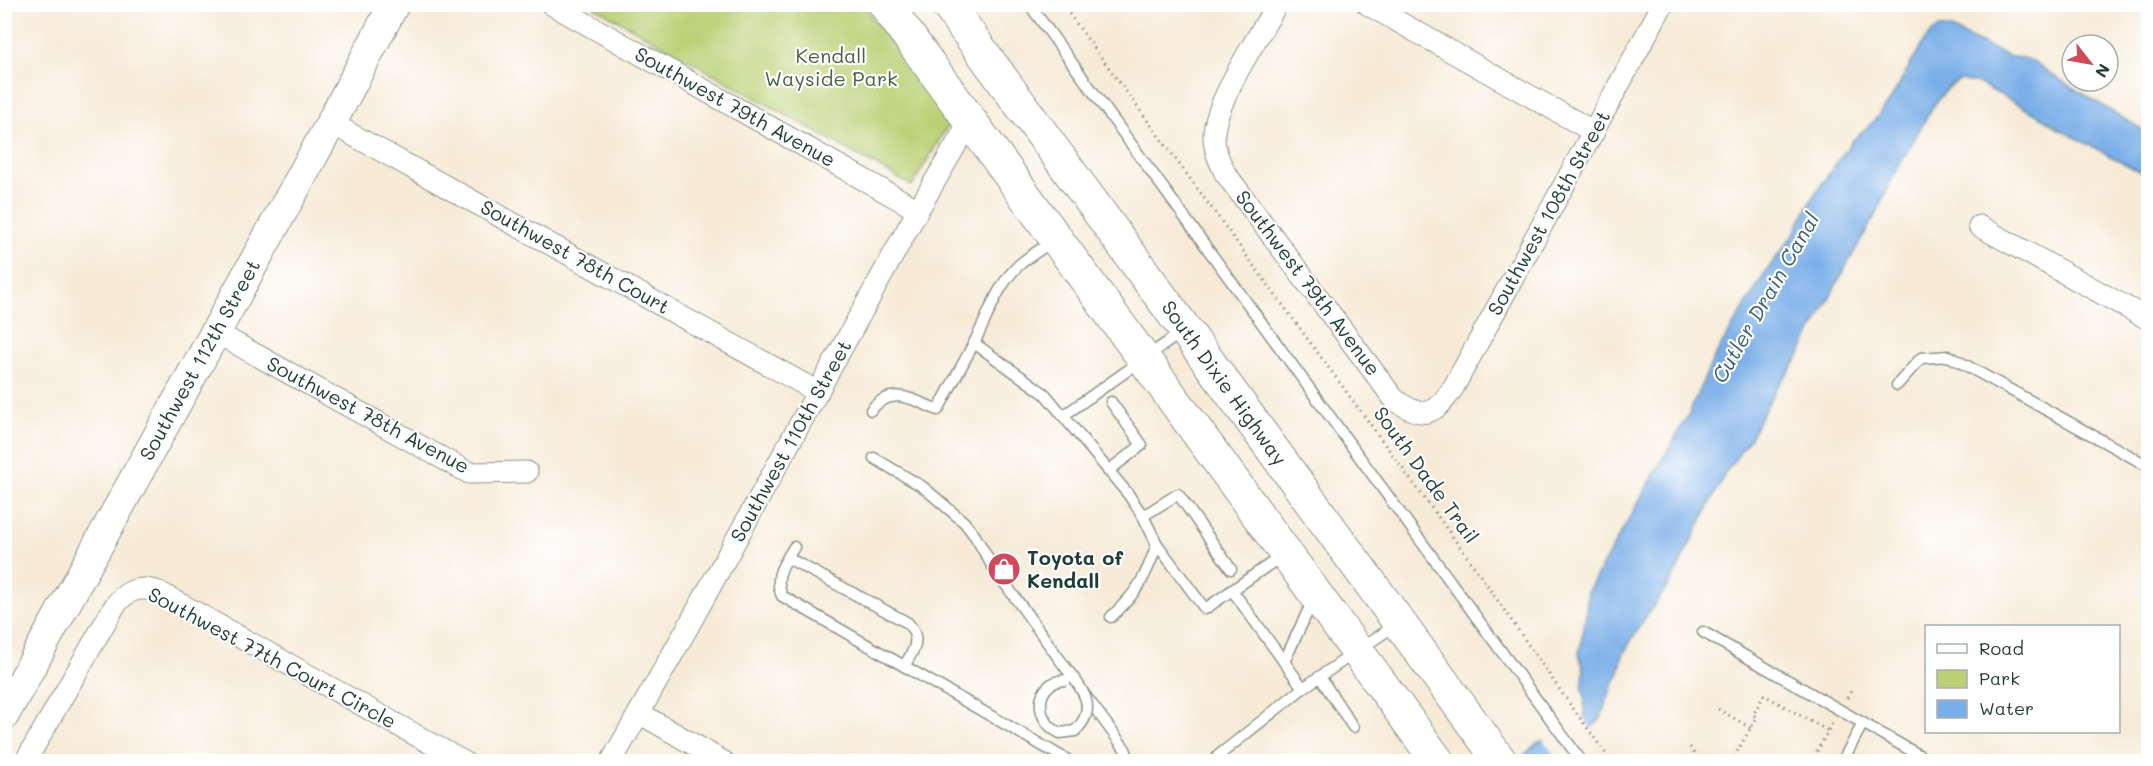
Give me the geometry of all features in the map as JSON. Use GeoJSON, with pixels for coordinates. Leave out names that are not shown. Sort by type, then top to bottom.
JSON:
{"type":"FeatureCollection","features":[{"type":"Feature","properties":{"kind":"highway"},"geometry":{"type":"LineString","coordinates":[[885,4],[1357,651],[1432,759]]}},
{"type":"Feature","properties":{"kind":"highway","name":"South Dixie Highway"},"geometry":{"type":"LineString","coordinates":[[947,4],[1501,762]]}},
{"type":"Feature","properties":{"kind":"highway"},"geometry":{"type":"LineString","coordinates":[[970,121],[998,74]]}},
{"type":"Feature","properties":{"kind":"main road","name":"Southwest 112th Street"},"geometry":{"type":"LineString","coordinates":[[4,715],[331,123],[394,4]]}},
{"type":"Feature","properties":{"kind":"street","name":"Southwest 79th Avenue"},"geometry":{"type":"LineString","coordinates":[[551,4],[918,210]]}},
{"type":"Feature","properties":{"kind":"street","name":"Southwest 79th Avenue"},"geometry":{"type":"LineString","coordinates":[[1277,4],[1217,115],[1214,134],[1216,152],[1225,173],[1394,399],[1415,412],[1426,413]]}},
{"type":"Feature","properties":{"kind":"street"},"geometry":{"type":"LineString","coordinates":[[1367,4],[1594,132]]}},
{"type":"Feature","properties":{"kind":"street","name":"Southwest 108th Street"},"geometry":{"type":"LineString","coordinates":[[1426,413],[1434,410],[1444,401],[1453,388],[1664,4]]}},
{"type":"Feature","properties":{"kind":"street","name":"Southwest 110th Street"},"geometry":{"type":"LineString","coordinates":[[611,762],[918,210],[970,121]]}},
{"type":"Feature","properties":{"kind":"street","name":"Southwest 78th Court"},"geometry":{"type":"LineString","coordinates":[[331,123],[818,392]]}},
{"type":"Feature","properties":{"kind":"street"},"geometry":{"type":"LineString","coordinates":[[1979,226],[2148,319]]}},
{"type":"Feature","properties":{"kind":"street","name":"Southwest 78th Avenue"},"geometry":{"type":"LineString","coordinates":[[215,332],[469,473],[527,472]]}},
{"type":"Feature","properties":{"kind":"street","name":"Southwest 77th Court Circle"},"geometry":{"type":"LineString","coordinates":[[25,762],[114,607],[126,593],[136,588],[147,588],[159,592],[464,762]]}},
{"type":"Feature","properties":{"kind":"street"},"geometry":{"type":"LineString","coordinates":[[639,713],[724,762]]}},
{"type":"Feature","properties":{"kind":"lane"},"geometry":{"type":"LineString","coordinates":[[1029,4],[1582,762]]}},
{"type":"Feature","properties":{"kind":"lane"},"geometry":{"type":"LineString","coordinates":[[871,410],[878,402],[897,395],[938,410],[974,344],[993,303],[1013,271],[1056,239]]}},
{"type":"Feature","properties":{"kind":"lane"},"geometry":{"type":"LineString","coordinates":[[1063,416],[1143,358],[1185,331]]}},
{"type":"Feature","properties":{"kind":"lane"},"geometry":{"type":"LineString","coordinates":[[974,344],[1046,394],[1143,516],[1158,544],[1205,609],[1286,554]]}},
{"type":"Feature","properties":{"kind":"lane"},"geometry":{"type":"LineString","coordinates":[[1897,385],[1921,358],[1949,356],[2148,466]]}},
{"type":"Feature","properties":{"kind":"lane"},"geometry":{"type":"LineString","coordinates":[[1108,471],[1142,445],[1111,402]]}},
{"type":"Feature","properties":{"kind":"lane"},"geometry":{"type":"LineString","coordinates":[[874,458],[923,487],[964,522],[993,567],[1083,691],[1087,707],[1086,718],[1075,731],[1060,733],[1046,724],[1040,703],[1044,692],[1057,680],[1066,680],[1083,693],[1125,748],[1130,762]]}},
{"type":"Feature","properties":{"kind":"lane"},"geometry":{"type":"LineString","coordinates":[[1143,516],[1178,494],[1231,569]]}},
{"type":"Feature","properties":{"kind":"lane"},"geometry":{"type":"LineString","coordinates":[[1111,617],[1135,592],[1158,544]]}},
{"type":"Feature","properties":{"kind":"lane"},"geometry":{"type":"LineString","coordinates":[[794,547],[778,576],[777,585],[782,596],[1071,762]]}},
{"type":"Feature","properties":{"kind":"lane"},"geometry":{"type":"LineString","coordinates":[[788,558],[908,623],[917,639],[914,652],[904,666]]}},
{"type":"Feature","properties":{"kind":"lane"},"geometry":{"type":"LineString","coordinates":[[1232,590],[1303,688]]}},
{"type":"Feature","properties":{"kind":"lane"},"geometry":{"type":"LineString","coordinates":[[1284,662],[1315,594]]}},
{"type":"Feature","properties":{"kind":"lane"},"geometry":{"type":"LineString","coordinates":[[1214,762],[1218,756],[1303,688],[1399,622]]}},
{"type":"Feature","properties":{"kind":"lane"},"geometry":{"type":"LineString","coordinates":[[1703,632],[1931,762]]}},
{"type":"Feature","properties":{"kind":"lane"},"geometry":{"type":"LineString","coordinates":[[1320,677],[1353,727]]}},
{"type":"Feature","properties":{"kind":"lane"},"geometry":{"type":"LineString","coordinates":[[1842,762],[1863,723]]}},
{"type":"Feature","properties":{"kind":"path","name":"South Dade Trail"},"geometry":{"type":"LineString","coordinates":[[1062,4],[1466,555],[1612,762]]}},
{"type":"Feature","properties":{"kind":"path"},"geometry":{"type":"LineString","coordinates":[[1847,698],[1853,688]]}},
{"type":"Feature","properties":{"kind":"path"},"geometry":{"type":"LineString","coordinates":[[1731,762],[1757,717],[1753,715],[1764,695],[1828,731]]}},
{"type":"Feature","properties":{"kind":"path"},"geometry":{"type":"LineString","coordinates":[[1718,709],[1750,728]]}},
{"type":"Feature","properties":{"kind":"path"},"geometry":{"type":"LineString","coordinates":[[1811,762],[1833,722]]}},
{"type":"Feature","properties":{"kind":"path"},"geometry":{"type":"LineString","coordinates":[[1690,747],[1699,762]]}},
{"type":"Feature","properties":{"kind":"green space","name":"Kendall Wayside Park"},"geometry":{"type":"Polygon","coordinates":[[[591,5],[863,5],[950,122],[912,186],[591,5]]]}},
{"type":"Feature","properties":{"kind":"water","name":"Cutler Drain Canal"},"geometry":{"type":"Polygon","coordinates":[[[1938,28],[1949,28],[2010,57],[2035,62],[2060,80],[2060,93],[2082,93],[2148,133],[2148,176],[1980,84],[1960,80],[1948,87],[1932,108],[1894,175],[1875,216],[1797,360],[1775,390],[1750,438],[1726,472],[1672,580],[1639,627],[1623,655],[1618,675],[1600,720],[1552,761],[1535,761],[1531,756],[1526,759],[1524,755],[1537,743],[1584,716],[1585,695],[1582,691],[1584,671],[1579,654],[1588,591],[1689,413],[1713,359],[1765,273],[1793,235],[1814,195],[1852,141],[1874,121],[1889,102],[1930,34],[1938,28]]]}},
{"type":"Feature","properties":{"kind":"pier"},"geometry":{"type":"Polygon","coordinates":[[[1581,713],[1593,731],[1558,760],[1541,737],[1581,713]]]}},
{"type":"Feature","properties":{"kind":"place","name":"Toyota of Kendall"},"geometry":{"type":"Point","coordinates":[1004,569]}}]}
